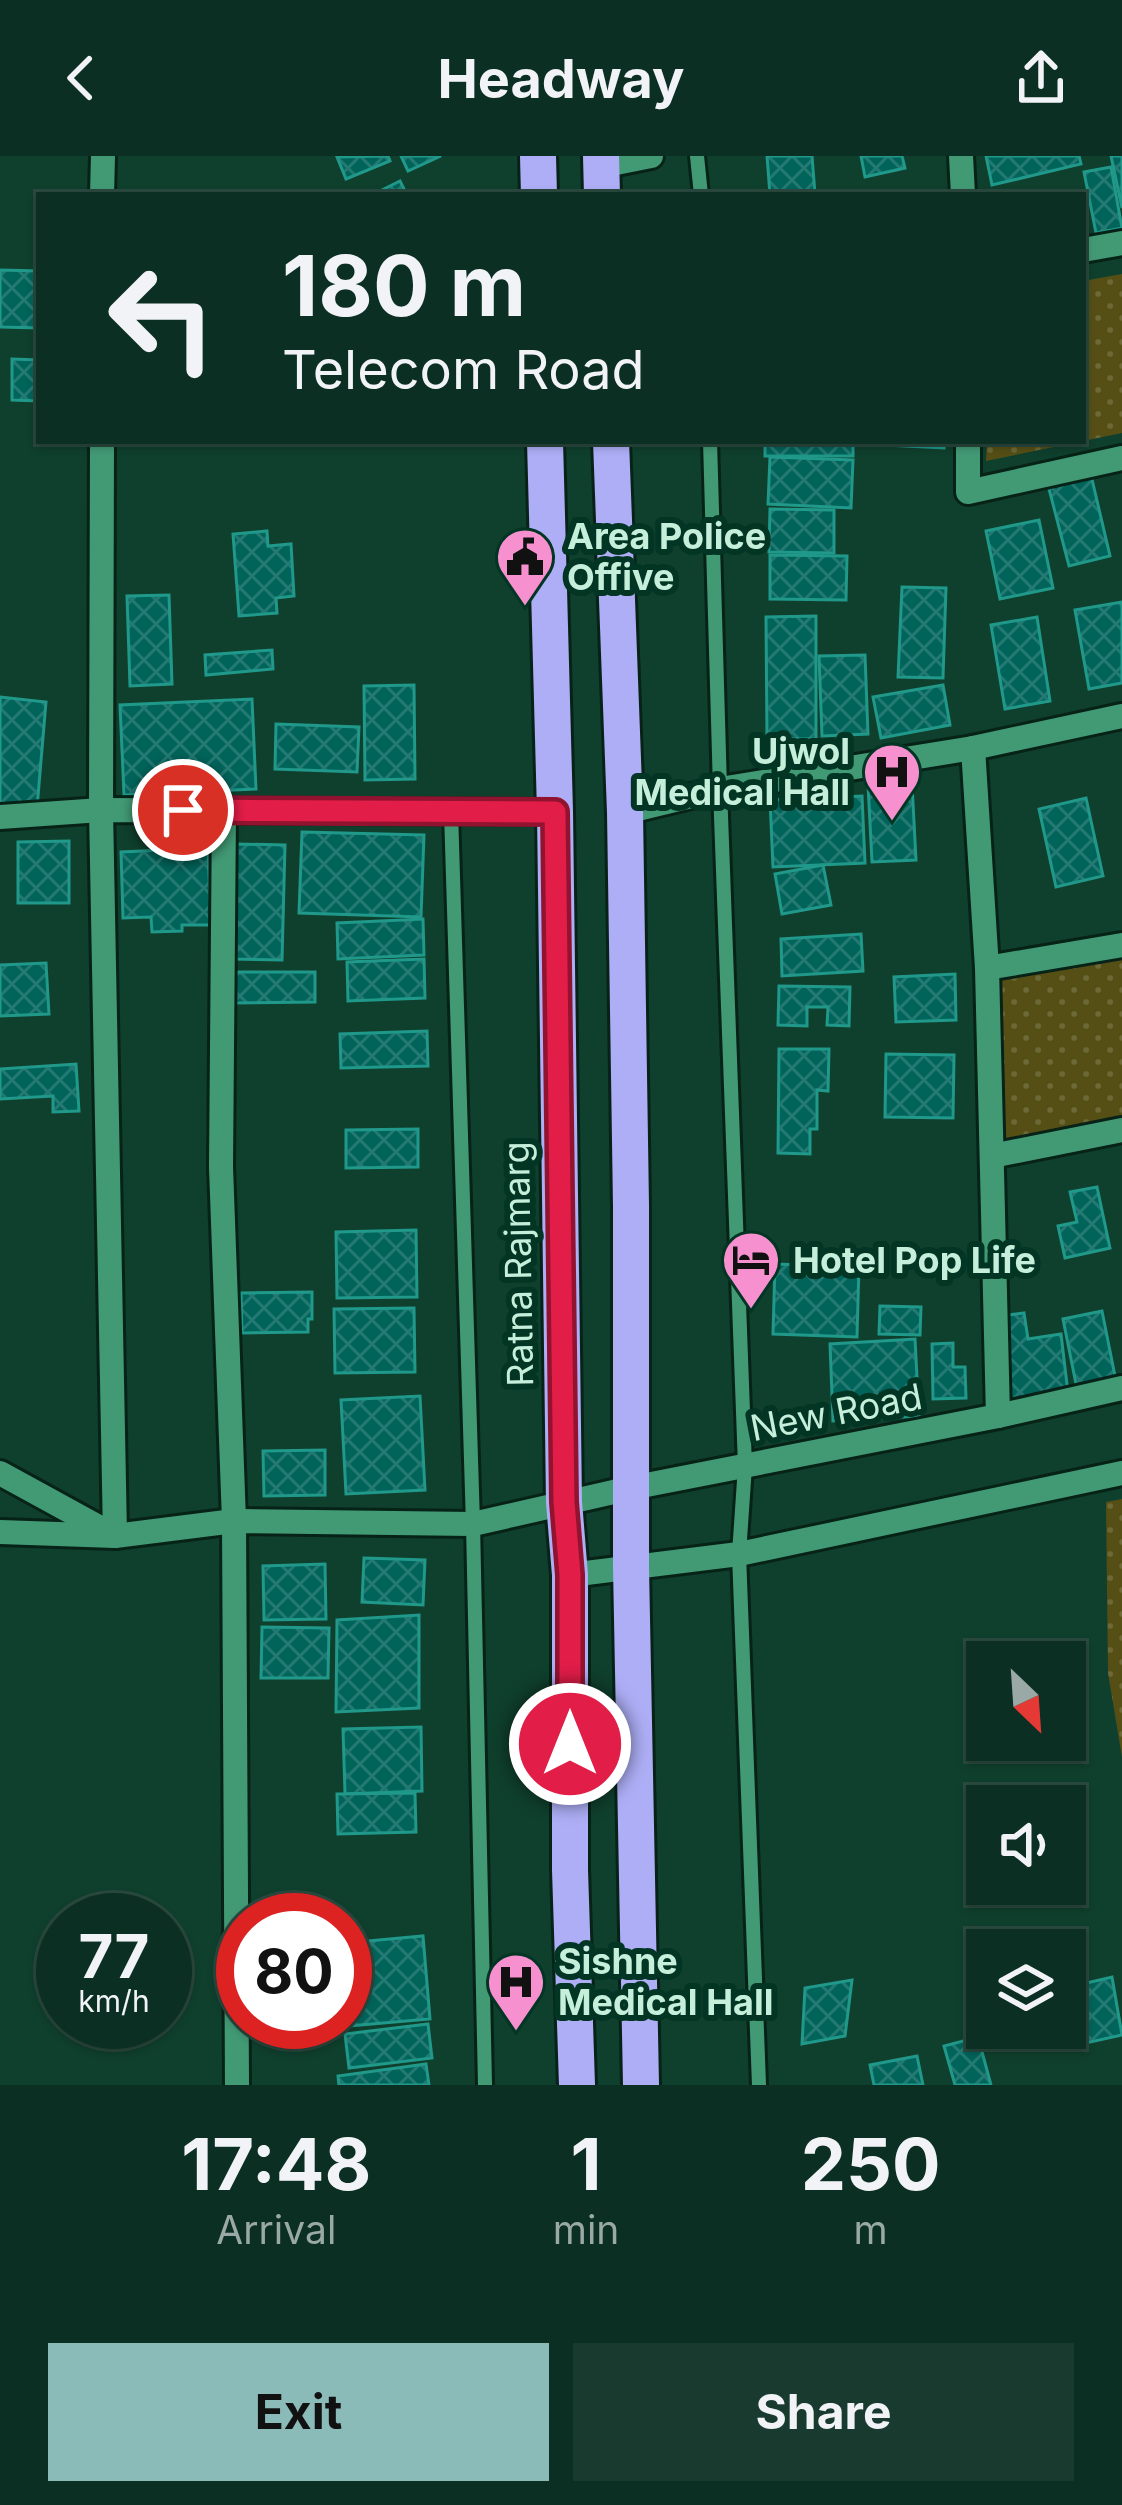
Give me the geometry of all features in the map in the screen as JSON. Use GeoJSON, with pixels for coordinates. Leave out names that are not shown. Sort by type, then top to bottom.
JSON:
{"type":"FeatureCollection","features":[{"type":"Feature","properties":{"kind":"highway"},"geometry":{"type":"LineString","coordinates":[[538,156],[539,192]]}},
{"type":"Feature","properties":{"kind":"highway","name":"Ratna Rajmarg"},"geometry":{"type":"LineString","coordinates":[[545,444],[564,1502],[570,1575],[570,1870],[578,2085]]}},
{"type":"Feature","properties":{"kind":"highway"},"geometry":{"type":"LineString","coordinates":[[611,444],[625,812],[641,2085]]}},
{"type":"Feature","properties":{"kind":"street"},"geometry":{"type":"LineString","coordinates":[[102,192],[103,156]]}},
{"type":"Feature","properties":{"kind":"street"},"geometry":{"type":"LineString","coordinates":[[601,172],[651,156]]}},
{"type":"Feature","properties":{"kind":"street"},"geometry":{"type":"LineString","coordinates":[[961,156],[963,192]]}},
{"type":"Feature","properties":{"kind":"street"},"geometry":{"type":"LineString","coordinates":[[1086,249],[1122,243]]}},
{"type":"Feature","properties":{"kind":"street"},"geometry":{"type":"LineString","coordinates":[[0,1473],[115,1536],[101,810],[102,444]]}},
{"type":"Feature","properties":{"kind":"street"},"geometry":{"type":"LineString","coordinates":[[968,444],[968,492],[1122,458]]}},
{"type":"Feature","properties":{"kind":"street"},"geometry":{"type":"LineString","coordinates":[[625,812],[720,789],[973,748],[1122,716]]}},
{"type":"Feature","properties":{"kind":"street"},"geometry":{"type":"LineString","coordinates":[[973,748],[987,968],[998,1416]]}},
{"type":"Feature","properties":{"kind":"street"},"geometry":{"type":"LineString","coordinates":[[0,817],[101,810],[555,812]]}},
{"type":"Feature","properties":{"kind":"street"},"geometry":{"type":"LineString","coordinates":[[224,811],[220,1167],[234,1521],[237,2085]]}},
{"type":"Feature","properties":{"kind":"street"},"geometry":{"type":"LineString","coordinates":[[987,968],[1122,945]]}},
{"type":"Feature","properties":{"kind":"street"},"geometry":{"type":"LineString","coordinates":[[992,1156],[1122,1130]]}},
{"type":"Feature","properties":{"kind":"street","name":"New Road"},"geometry":{"type":"LineString","coordinates":[[0,1532],[115,1536],[234,1521],[473,1524],[1122,1388]]}},
{"type":"Feature","properties":{"kind":"street"},"geometry":{"type":"LineString","coordinates":[[570,1575],[739,1554],[1122,1472]]}},
{"type":"Feature","properties":{"kind":"lane"},"geometry":{"type":"LineString","coordinates":[[697,156],[701,192]]}},
{"type":"Feature","properties":{"kind":"lane"},"geometry":{"type":"LineString","coordinates":[[710,444],[745,1466],[739,1554],[759,2085]]}},
{"type":"Feature","properties":{"kind":"lane"},"geometry":{"type":"LineString","coordinates":[[451,812],[485,2085]]}},
{"type":"Feature","properties":{"kind":"shaded area"},"geometry":{"type":"Polygon","coordinates":[[[1122,274],[1122,433],[1086,440],[1086,280],[1122,274]]]}},
{"type":"Feature","properties":{"kind":"shaded area"},"geometry":{"type":"Polygon","coordinates":[[[987,444],[1069,444],[986,461],[987,444]]]}},
{"type":"Feature","properties":{"kind":"shaded area"},"geometry":{"type":"Polygon","coordinates":[[[1122,945],[1122,1130],[992,1156],[987,968],[1122,945]]]}},
{"type":"Feature","properties":{"kind":"shaded area"},"geometry":{"type":"Polygon","coordinates":[[[1122,1499],[1122,1757],[1108,1673],[1106,1502],[1122,1499]]]}},
{"type":"Feature","properties":{"kind":"building"},"geometry":{"type":"Polygon","coordinates":[[[388,156],[390,161],[346,179],[337,157],[388,156]]]}},
{"type":"Feature","properties":{"kind":"building"},"geometry":{"type":"Polygon","coordinates":[[[401,156],[441,156],[408,171],[401,156]]]}},
{"type":"Feature","properties":{"kind":"building"},"geometry":{"type":"Polygon","coordinates":[[[767,156],[812,156],[815,192],[770,192],[767,156]]]}},
{"type":"Feature","properties":{"kind":"building"},"geometry":{"type":"Polygon","coordinates":[[[861,156],[902,156],[905,168],[865,177],[861,156]]]}},
{"type":"Feature","properties":{"kind":"building"},"geometry":{"type":"Polygon","coordinates":[[[986,156],[1079,156],[1081,164],[992,185],[986,156]]]}},
{"type":"Feature","properties":{"kind":"building"},"geometry":{"type":"Polygon","coordinates":[[[1111,156],[1122,156],[1122,208],[1111,156]]]}},
{"type":"Feature","properties":{"kind":"building"},"geometry":{"type":"Polygon","coordinates":[[[1111,167],[1122,228],[1096,233],[1084,172],[1111,167]]]}},
{"type":"Feature","properties":{"kind":"building"},"geometry":{"type":"Polygon","coordinates":[[[400,181],[406,192],[378,192],[400,181]]]}},
{"type":"Feature","properties":{"kind":"building"},"geometry":{"type":"Polygon","coordinates":[[[0,270],[36,271],[36,328],[0,327],[0,270]]]}},
{"type":"Feature","properties":{"kind":"building"},"geometry":{"type":"Polygon","coordinates":[[[12,359],[36,360],[36,401],[12,400],[12,359]]]}},
{"type":"Feature","properties":{"kind":"building"},"geometry":{"type":"Polygon","coordinates":[[[765,444],[853,444],[853,456],[765,456],[765,444]]]}},
{"type":"Feature","properties":{"kind":"building"},"geometry":{"type":"Polygon","coordinates":[[[865,444],[944,444],[944,448],[865,444]]]}},
{"type":"Feature","properties":{"kind":"building"},"geometry":{"type":"Polygon","coordinates":[[[770,457],[853,460],[851,508],[768,504],[770,457]]]}},
{"type":"Feature","properties":{"kind":"building"},"geometry":{"type":"Polygon","coordinates":[[[1091,475],[1110,556],[1069,566],[1048,485],[1091,475]]]}},
{"type":"Feature","properties":{"kind":"building"},"geometry":{"type":"Polygon","coordinates":[[[770,509],[834,510],[834,553],[769,552],[770,509]]]}},
{"type":"Feature","properties":{"kind":"building"},"geometry":{"type":"Polygon","coordinates":[[[1039,520],[1053,588],[1000,599],[986,531],[1039,520]]]}},
{"type":"Feature","properties":{"kind":"building"},"geometry":{"type":"Polygon","coordinates":[[[267,531],[268,546],[291,544],[294,596],[276,598],[277,613],[239,616],[233,534],[267,531]]]}},
{"type":"Feature","properties":{"kind":"building"},"geometry":{"type":"Polygon","coordinates":[[[770,555],[847,556],[846,600],[770,599],[770,555]]]}},
{"type":"Feature","properties":{"kind":"building"},"geometry":{"type":"Polygon","coordinates":[[[902,587],[946,588],[943,678],[898,677],[902,587]]]}},
{"type":"Feature","properties":{"kind":"building"},"geometry":{"type":"Polygon","coordinates":[[[169,595],[172,684],[130,686],[127,596],[169,595]]]}},
{"type":"Feature","properties":{"kind":"building"},"geometry":{"type":"Polygon","coordinates":[[[1122,602],[1122,683],[1089,689],[1075,610],[1122,602]]]}},
{"type":"Feature","properties":{"kind":"building"},"geometry":{"type":"Polygon","coordinates":[[[816,616],[816,739],[767,739],[766,617],[816,616]]]}},
{"type":"Feature","properties":{"kind":"building"},"geometry":{"type":"Polygon","coordinates":[[[1037,617],[1050,701],[1005,709],[991,625],[1037,617]]]}},
{"type":"Feature","properties":{"kind":"building"},"geometry":{"type":"Polygon","coordinates":[[[272,650],[273,669],[206,675],[205,655],[272,650]]]}},
{"type":"Feature","properties":{"kind":"building"},"geometry":{"type":"Polygon","coordinates":[[[865,655],[868,734],[822,736],[819,656],[865,655]]]}},
{"type":"Feature","properties":{"kind":"building"},"geometry":{"type":"Polygon","coordinates":[[[414,685],[415,779],[365,780],[364,686],[414,685]]]}},
{"type":"Feature","properties":{"kind":"building"},"geometry":{"type":"Polygon","coordinates":[[[943,685],[950,725],[881,738],[873,697],[943,685]]]}},
{"type":"Feature","properties":{"kind":"building"},"geometry":{"type":"Polygon","coordinates":[[[0,697],[46,702],[37,808],[0,804],[0,697]]]}},
{"type":"Feature","properties":{"kind":"building"},"geometry":{"type":"Polygon","coordinates":[[[252,699],[256,789],[124,795],[120,705],[252,699]]]}},
{"type":"Feature","properties":{"kind":"building"},"geometry":{"type":"Polygon","coordinates":[[[276,724],[359,727],[357,772],[275,769],[276,724]]]}},
{"type":"Feature","properties":{"kind":"building","name":"Ujwol Medical Hall"},"geometry":{"type":"Polygon","coordinates":[[[912,784],[916,860],[872,862],[868,785],[912,784]]]}},
{"type":"Feature","properties":{"kind":"building"},"geometry":{"type":"Polygon","coordinates":[[[862,796],[865,863],[773,867],[770,800],[862,796]]]}},
{"type":"Feature","properties":{"kind":"building"},"geometry":{"type":"Polygon","coordinates":[[[1086,798],[1103,876],[1056,887],[1039,809],[1086,798]]]}},
{"type":"Feature","properties":{"kind":"building"},"geometry":{"type":"Polygon","coordinates":[[[302,832],[424,835],[421,917],[299,913],[302,832]]]}},
{"type":"Feature","properties":{"kind":"building"},"geometry":{"type":"Polygon","coordinates":[[[69,841],[69,903],[18,903],[18,842],[69,841]]]}},
{"type":"Feature","properties":{"kind":"building"},"geometry":{"type":"Polygon","coordinates":[[[236,844],[285,845],[282,960],[233,959],[236,844]]]}},
{"type":"Feature","properties":{"kind":"building"},"geometry":{"type":"Polygon","coordinates":[[[208,848],[211,925],[152,932],[151,917],[123,918],[121,852],[208,848]]]}},
{"type":"Feature","properties":{"kind":"building"},"geometry":{"type":"Polygon","coordinates":[[[823,865],[831,905],[782,914],[775,874],[823,865]]]}},
{"type":"Feature","properties":{"kind":"building"},"geometry":{"type":"Polygon","coordinates":[[[423,919],[424,955],[338,959],[337,923],[423,919]]]}},
{"type":"Feature","properties":{"kind":"building"},"geometry":{"type":"Polygon","coordinates":[[[861,934],[863,971],[782,976],[781,939],[861,934]]]}},
{"type":"Feature","properties":{"kind":"building"},"geometry":{"type":"Polygon","coordinates":[[[424,959],[425,998],[348,1001],[347,962],[424,959]]]}},
{"type":"Feature","properties":{"kind":"building"},"geometry":{"type":"Polygon","coordinates":[[[46,963],[49,1014],[0,1016],[0,965],[46,963]]]}},
{"type":"Feature","properties":{"kind":"building"},"geometry":{"type":"Polygon","coordinates":[[[233,972],[315,972],[315,1002],[233,1003],[233,972]]]}},
{"type":"Feature","properties":{"kind":"building"},"geometry":{"type":"Polygon","coordinates":[[[955,974],[956,1020],[896,1022],[894,977],[955,974]]]}},
{"type":"Feature","properties":{"kind":"building"},"geometry":{"type":"Polygon","coordinates":[[[779,986],[850,987],[849,1026],[827,1025],[828,1007],[807,1007],[807,1026],[778,1025],[779,986]]]}},
{"type":"Feature","properties":{"kind":"building"},"geometry":{"type":"Polygon","coordinates":[[[427,1031],[428,1066],[341,1068],[340,1034],[427,1031]]]}},
{"type":"Feature","properties":{"kind":"building"},"geometry":{"type":"Polygon","coordinates":[[[779,1049],[829,1049],[828,1091],[817,1090],[817,1129],[810,1129],[810,1154],[778,1153],[779,1049]]]}},
{"type":"Feature","properties":{"kind":"building"},"geometry":{"type":"Polygon","coordinates":[[[886,1054],[954,1055],[953,1118],[885,1117],[886,1054]]]}},
{"type":"Feature","properties":{"kind":"building"},"geometry":{"type":"Polygon","coordinates":[[[76,1064],[79,1111],[53,1112],[53,1096],[0,1099],[0,1069],[76,1064]]]}},
{"type":"Feature","properties":{"kind":"building"},"geometry":{"type":"Polygon","coordinates":[[[418,1129],[418,1167],[346,1168],[346,1130],[418,1129]]]}},
{"type":"Feature","properties":{"kind":"building"},"geometry":{"type":"Polygon","coordinates":[[[1097,1187],[1110,1248],[1065,1258],[1058,1226],[1077,1222],[1070,1192],[1097,1187]]]}},
{"type":"Feature","properties":{"kind":"building"},"geometry":{"type":"Polygon","coordinates":[[[416,1230],[417,1297],[337,1298],[336,1232],[416,1230]]]}},
{"type":"Feature","properties":{"kind":"building"},"geometry":{"type":"Polygon","coordinates":[[[775,1264],[859,1267],[857,1337],[773,1334],[775,1264]]]}},
{"type":"Feature","properties":{"kind":"building"},"geometry":{"type":"Polygon","coordinates":[[[312,1292],[308,1332],[242,1333],[241,1293],[312,1292]]]}},
{"type":"Feature","properties":{"kind":"building"},"geometry":{"type":"Polygon","coordinates":[[[880,1306],[921,1307],[920,1335],[879,1334],[880,1306]]]}},
{"type":"Feature","properties":{"kind":"building"},"geometry":{"type":"Polygon","coordinates":[[[414,1308],[415,1372],[335,1373],[334,1309],[414,1308]]]}},
{"type":"Feature","properties":{"kind":"building"},"geometry":{"type":"Polygon","coordinates":[[[1102,1311],[1117,1386],[1078,1394],[1063,1319],[1102,1311]]]}},
{"type":"Feature","properties":{"kind":"building"},"geometry":{"type":"Polygon","coordinates":[[[1024,1313],[1028,1339],[1061,1334],[1068,1393],[1009,1400],[999,1316],[1024,1313]]]}},
{"type":"Feature","properties":{"kind":"building"},"geometry":{"type":"Polygon","coordinates":[[[915,1339],[919,1416],[833,1421],[830,1344],[915,1339]]]}},
{"type":"Feature","properties":{"kind":"building"},"geometry":{"type":"Polygon","coordinates":[[[953,1343],[953,1367],[965,1367],[966,1398],[933,1399],[932,1344],[953,1343]]]}},
{"type":"Feature","properties":{"kind":"building"},"geometry":{"type":"Polygon","coordinates":[[[420,1396],[425,1490],[346,1494],[341,1400],[420,1396]]]}},
{"type":"Feature","properties":{"kind":"building"},"geometry":{"type":"Polygon","coordinates":[[[325,1450],[325,1495],[264,1496],[263,1451],[325,1450]]]}},
{"type":"Feature","properties":{"kind":"building"},"geometry":{"type":"Polygon","coordinates":[[[364,1558],[425,1560],[423,1605],[362,1602],[364,1558]]]}},
{"type":"Feature","properties":{"kind":"building"},"geometry":{"type":"Polygon","coordinates":[[[325,1564],[326,1619],[264,1620],[263,1566],[325,1564]]]}},
{"type":"Feature","properties":{"kind":"building"},"geometry":{"type":"Polygon","coordinates":[[[419,1615],[419,1708],[336,1712],[337,1620],[419,1615]]]}},
{"type":"Feature","properties":{"kind":"building"},"geometry":{"type":"Polygon","coordinates":[[[262,1627],[329,1628],[328,1678],[261,1678],[262,1627]]]}},
{"type":"Feature","properties":{"kind":"building"},"geometry":{"type":"Polygon","coordinates":[[[421,1727],[422,1791],[345,1794],[343,1729],[421,1727]]]}},
{"type":"Feature","properties":{"kind":"building"},"geometry":{"type":"Polygon","coordinates":[[[415,1793],[416,1832],[338,1834],[337,1794],[415,1793]]]}},
{"type":"Feature","properties":{"kind":"building"},"geometry":{"type":"Polygon","coordinates":[[[423,1936],[430,2019],[372,2024],[372,1941],[423,1936]]]}},
{"type":"Feature","properties":{"kind":"building"},"geometry":{"type":"Polygon","coordinates":[[[1112,1977],[1122,2035],[1086,2043],[1086,1983],[1112,1977]]]}},
{"type":"Feature","properties":{"kind":"building"},"geometry":{"type":"Polygon","coordinates":[[[852,1980],[845,2036],[802,2044],[805,1988],[852,1980]]]}},
{"type":"Feature","properties":{"kind":"building"},"geometry":{"type":"Polygon","coordinates":[[[428,2024],[432,2058],[349,2068],[347,2049],[372,2049],[372,2031],[428,2024]]]}},
{"type":"Feature","properties":{"kind":"building"},"geometry":{"type":"Polygon","coordinates":[[[966,2040],[966,2049],[981,2049],[991,2085],[955,2085],[944,2046],[966,2040]]]}},
{"type":"Feature","properties":{"kind":"building"},"geometry":{"type":"Polygon","coordinates":[[[917,2056],[923,2085],[874,2085],[870,2065],[917,2056]]]}},
{"type":"Feature","properties":{"kind":"building"},"geometry":{"type":"Polygon","coordinates":[[[426,2064],[429,2085],[339,2085],[338,2076],[426,2064]]]}},
{"type":"Feature","properties":{"kind":"place","name":"Area Police Offive"},"geometry":{"type":"Point","coordinates":[525,608]}},
{"type":"Feature","properties":{"kind":"place","name":"Ujwol Medical Hall"},"geometry":{"type":"Point","coordinates":[892,823]}},
{"type":"Feature","properties":{"kind":"place","name":"Hotel Pop Life"},"geometry":{"type":"Point","coordinates":[751,1311]}},
{"type":"Feature","properties":{"kind":"place","name":"Sishne Medical Hall"},"geometry":{"type":"Point","coordinates":[516,2033]}},
{"type":"Feature","properties":{"kind":"route"},"geometry":{"type":"LineString","coordinates":[[183,810],[555,812],[570,1744]]}}]}
